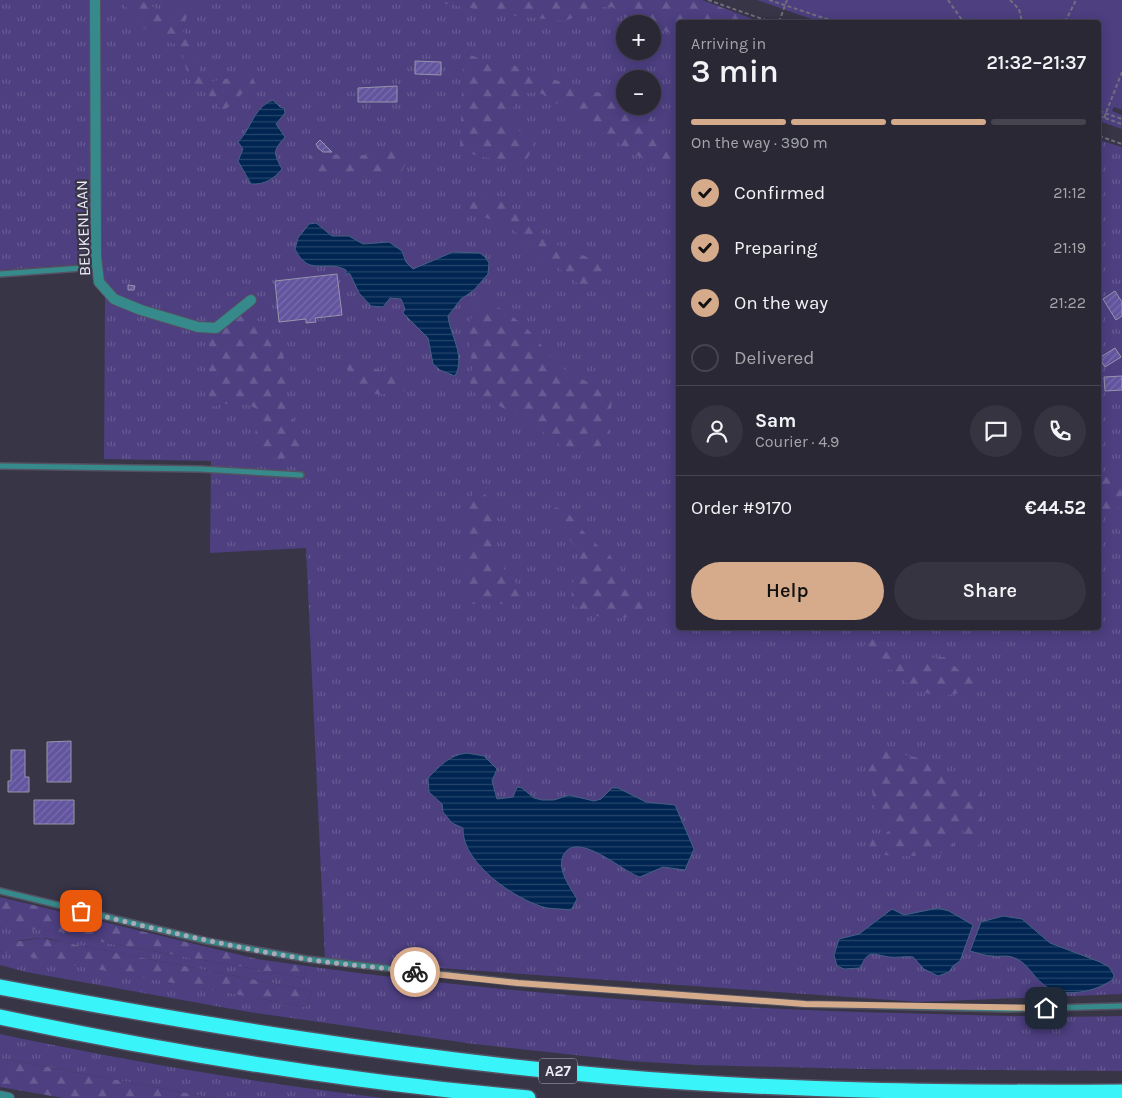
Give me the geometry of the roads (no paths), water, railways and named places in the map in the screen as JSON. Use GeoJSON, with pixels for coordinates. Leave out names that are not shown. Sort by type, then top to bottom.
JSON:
{"type":"FeatureCollection","features":[{"type":"Feature","properties":{"kind":"highway","name":"A27"},"geometry":{"type":"LineString","coordinates":[[0,987],[170,1020],[303,1041],[456,1061],[608,1076],[887,1090],[1122,1092]]}},
{"type":"Feature","properties":{"kind":"highway","name":"A27"},"geometry":{"type":"LineString","coordinates":[[0,1017],[167,1050],[335,1075],[528,1098]]}},
{"type":"Feature","properties":{"kind":"street","name":"BEUKENLAAN"},"geometry":{"type":"LineString","coordinates":[[95,0],[96,256],[99,282],[114,299],[141,310],[198,327],[216,328],[251,300]]}},
{"type":"Feature","properties":{"kind":"street"},"geometry":{"type":"LineString","coordinates":[[0,1096],[9,1098]]}},
{"type":"Feature","properties":{"kind":"lane"},"geometry":{"type":"LineString","coordinates":[[0,274],[83,268],[96,256]]}},
{"type":"Feature","properties":{"kind":"lane"},"geometry":{"type":"LineString","coordinates":[[0,466],[200,469],[301,475]]}},
{"type":"Feature","properties":{"kind":"lane"},"geometry":{"type":"LineString","coordinates":[[0,891],[207,941],[307,959],[518,983],[805,1004],[1008,1009],[1122,1006]]}},
{"type":"Feature","properties":{"kind":"water"},"geometry":{"type":"Polygon","coordinates":[[[273,100],[280,107],[284,108],[285,113],[276,124],[285,137],[276,149],[277,159],[282,169],[268,181],[251,184],[238,161],[243,149],[238,142],[261,108],[273,100]]]}},
{"type":"Feature","properties":{"kind":"water"},"geometry":{"type":"Polygon","coordinates":[[[316,223],[332,236],[349,236],[363,244],[389,242],[402,251],[406,262],[413,269],[453,252],[480,253],[485,257],[489,263],[488,274],[474,290],[461,299],[448,316],[459,361],[455,376],[440,370],[433,364],[428,338],[403,313],[405,309],[401,299],[390,298],[383,307],[371,306],[359,293],[350,274],[348,273],[346,276],[346,270],[339,267],[312,265],[300,258],[295,249],[298,238],[309,224],[316,223]]]}},
{"type":"Feature","properties":{"kind":"water"},"geometry":{"type":"Polygon","coordinates":[[[467,753],[484,756],[497,769],[492,781],[497,799],[513,797],[517,787],[522,788],[534,798],[542,800],[554,800],[569,795],[594,801],[601,799],[612,788],[618,788],[646,802],[675,805],[694,849],[685,870],[663,867],[640,877],[600,854],[578,847],[569,849],[563,856],[562,861],[563,873],[577,899],[571,910],[547,908],[521,897],[507,889],[481,867],[471,854],[465,841],[463,828],[452,823],[443,812],[442,804],[429,792],[428,778],[450,759],[467,753]]]}},
{"type":"Feature","properties":{"kind":"water"},"geometry":{"type":"Polygon","coordinates":[[[938,908],[949,911],[973,925],[960,961],[949,972],[938,976],[924,969],[913,957],[892,957],[874,954],[868,955],[860,968],[844,969],[837,966],[834,955],[839,939],[859,934],[892,909],[904,915],[938,908]]]}},
{"type":"Feature","properties":{"kind":"water"},"geometry":{"type":"Polygon","coordinates":[[[1003,916],[1022,919],[1050,943],[1109,967],[1114,975],[1113,979],[1106,984],[1089,990],[1070,993],[1060,992],[1044,985],[1017,959],[1007,956],[987,956],[970,951],[981,922],[1003,916]]]}}]}
